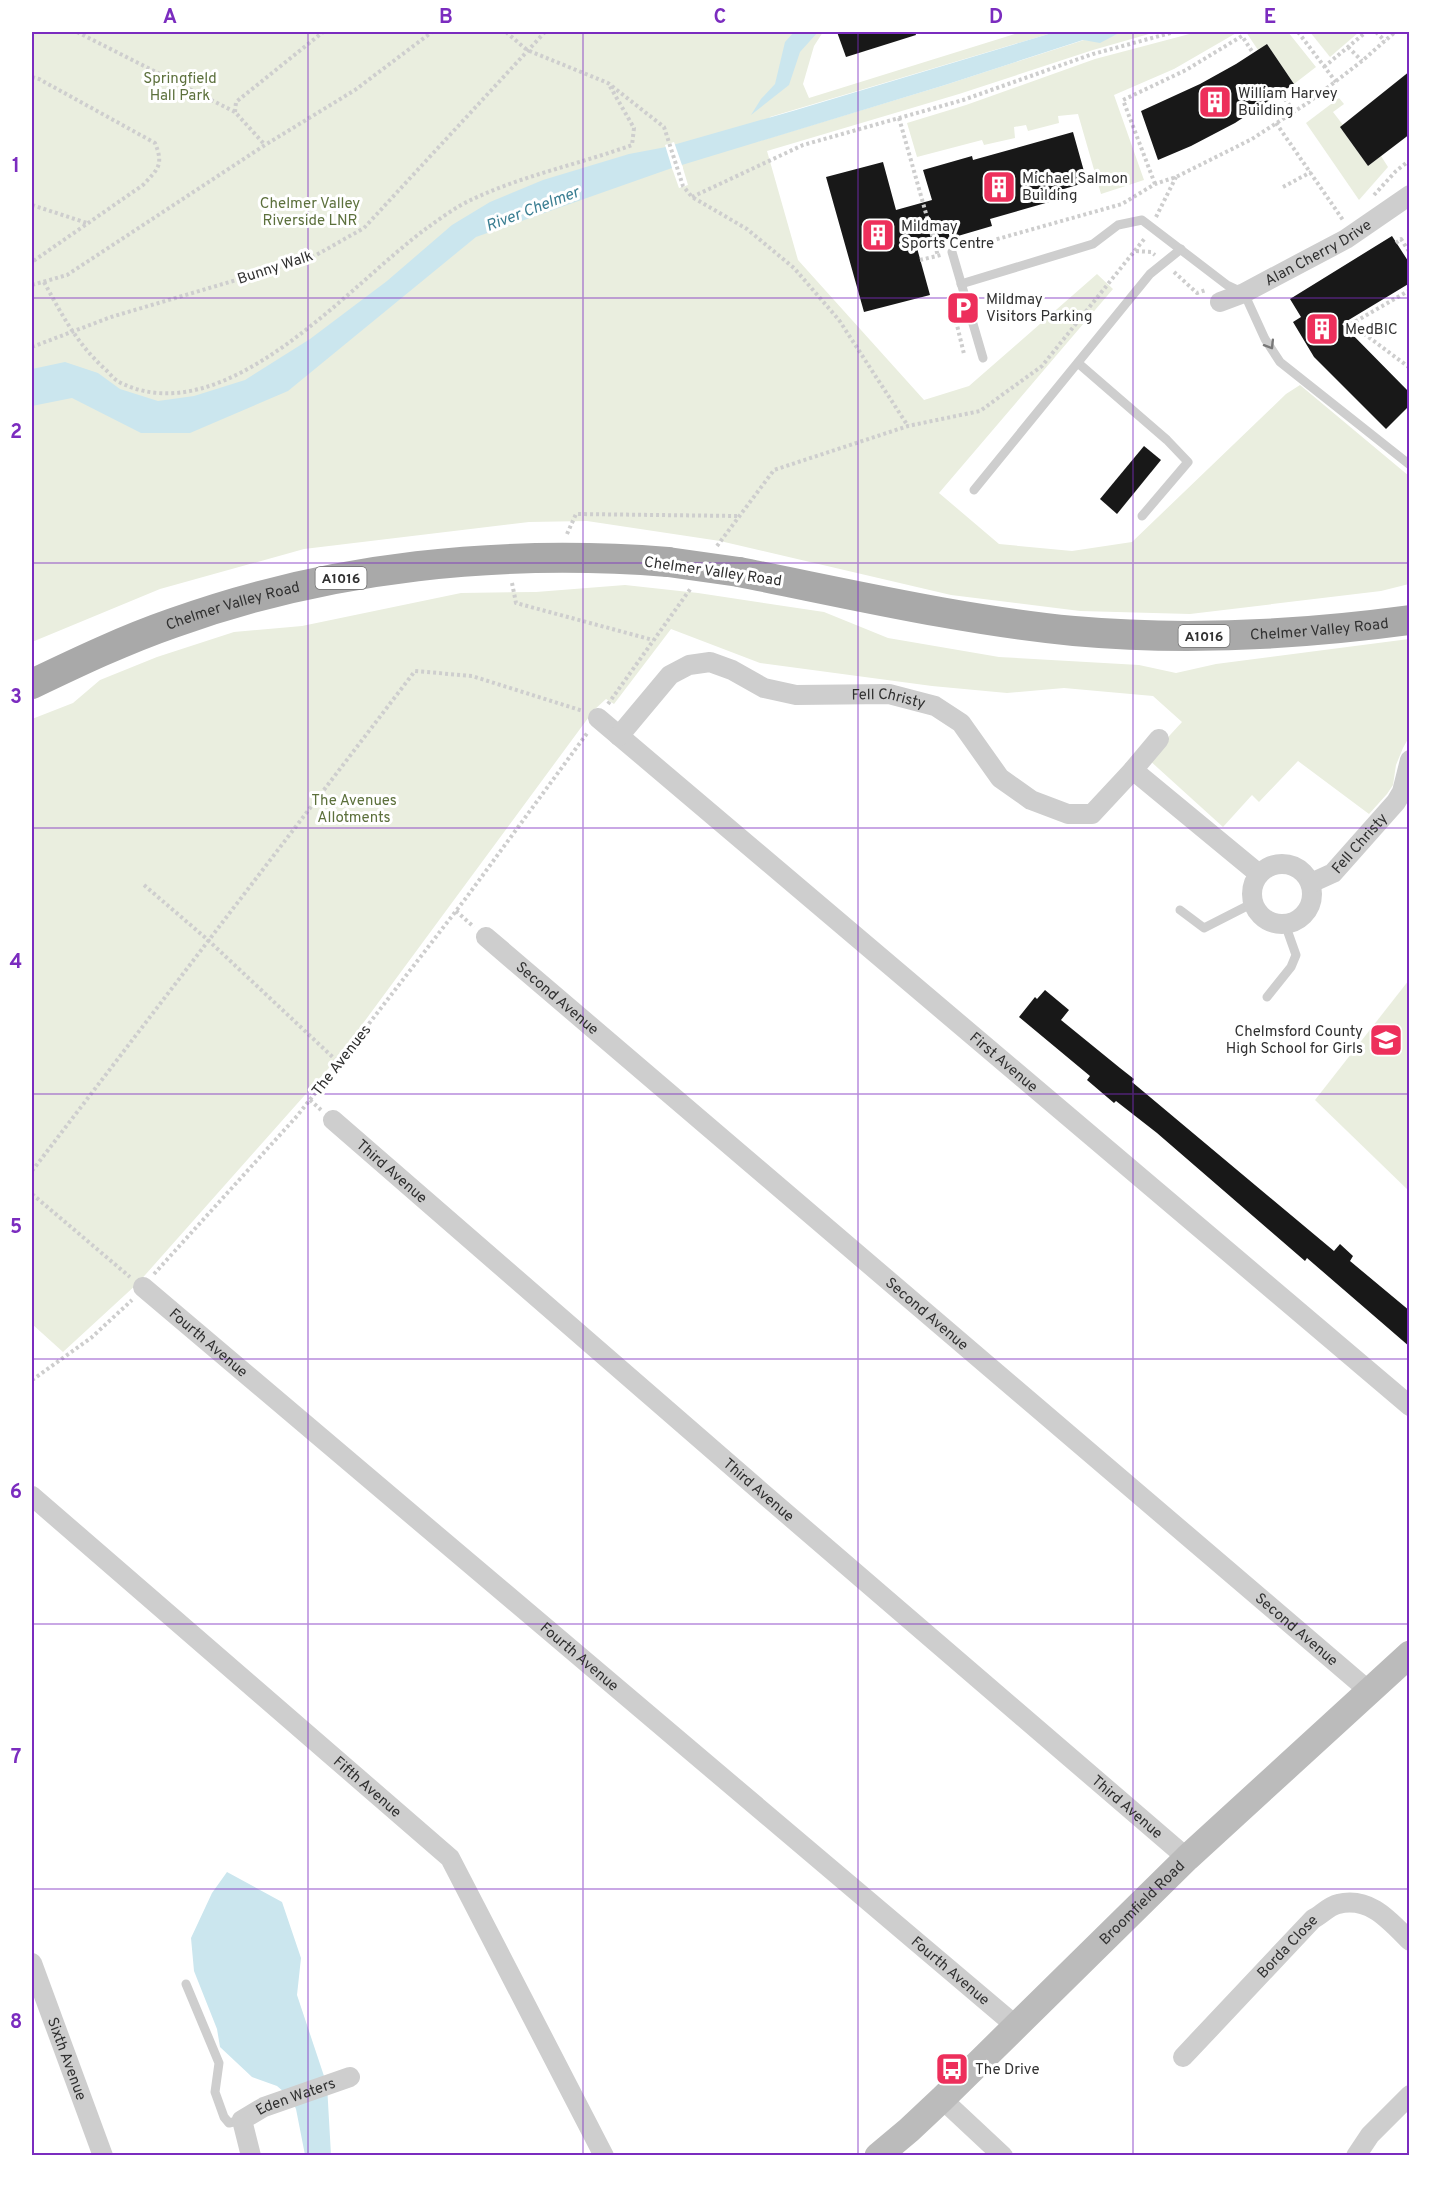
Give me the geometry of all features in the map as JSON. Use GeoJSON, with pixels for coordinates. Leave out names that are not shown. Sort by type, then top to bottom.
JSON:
{"type":"FeatureCollection","features":[{"type":"Feature","properties":{"kind":"main road","name":"Chelmer Valley Road"},"geometry":{"type":"LineString","coordinates":[[32,684],[96,653],[174,622],[249,600],[353,575],[446,562],[508,558],[556,557],[668,562],[739,572],[998,621],[1074,631],[1158,636],[1225,636],[1346,628],[1410,620]]}},
{"type":"Feature","properties":{"kind":"main road","name":"Broomfield Road"},"geometry":{"type":"LineString","coordinates":[[878,2156],[942,2099],[1186,1858],[1410,1654]]}},
{"type":"Feature","properties":{"kind":"street","name":"Alan Cherry Drive"},"geometry":{"type":"LineString","coordinates":[[1230,293],[1346,239],[1410,195]]}},
{"type":"Feature","properties":{"kind":"street","name":"Fell Christy"},"geometry":{"type":"LineString","coordinates":[[619,736],[670,675],[689,665],[710,662],[732,670],[764,687],[796,695],[889,694],[934,706],[961,723],[1000,778],[1031,800],[1068,814],[1092,814],[1159,739]]}},
{"type":"Feature","properties":{"kind":"street","name":"First Avenue"},"geometry":{"type":"LineString","coordinates":[[598,718],[1410,1406]]}},
{"type":"Feature","properties":{"kind":"street","name":"Fell Christy"},"geometry":{"type":"LineString","coordinates":[[1311,883],[1333,873],[1396,802],[1402,792],[1410,760]]}},
{"type":"Feature","properties":{"kind":"street"},"geometry":{"type":"LineString","coordinates":[[1133,770],[1259,874]]}},
{"type":"Feature","properties":{"kind":"street"},"geometry":{"type":"LineString","coordinates":[[1277,864],[1298,867],[1311,883],[1312,902],[1308,910],[1294,922],[1285,924],[1265,919],[1253,903],[1252,892],[1259,874],[1267,867],[1277,864]]}},
{"type":"Feature","properties":{"kind":"street","name":"Second Avenue"},"geometry":{"type":"LineString","coordinates":[[486,938],[1369,1691]]}},
{"type":"Feature","properties":{"kind":"street","name":"Third Avenue"},"geometry":{"type":"LineString","coordinates":[[333,1120],[767,1498],[1186,1858]]}},
{"type":"Feature","properties":{"kind":"street","name":"Fourth Avenue"},"geometry":{"type":"LineString","coordinates":[[142,1287],[1016,2026]]}},
{"type":"Feature","properties":{"kind":"street","name":"Fifth Avenue"},"geometry":{"type":"LineString","coordinates":[[32,1496],[450,1858],[604,2156]]}},
{"type":"Feature","properties":{"kind":"street","name":"Borda Close"},"geometry":{"type":"LineString","coordinates":[[1183,2057],[1313,1919],[1336,1904],[1359,1903],[1380,1911],[1410,1941]]}},
{"type":"Feature","properties":{"kind":"street","name":"Sixth Avenue"},"geometry":{"type":"LineString","coordinates":[[32,1963],[103,2156]]}},
{"type":"Feature","properties":{"kind":"street","name":"Eden Waters"},"geometry":{"type":"LineString","coordinates":[[251,2156],[242,2120],[264,2107],[350,2077]]}},
{"type":"Feature","properties":{"kind":"street"},"geometry":{"type":"LineString","coordinates":[[1356,2156],[1370,2135],[1410,2095]]}},
{"type":"Feature","properties":{"kind":"street"},"geometry":{"type":"LineString","coordinates":[[942,2099],[1003,2156]]}},
{"type":"Feature","properties":{"kind":"lane"},"geometry":{"type":"LineString","coordinates":[[961,284],[1093,244],[1118,225],[1142,220],[1181,249],[1230,293],[1280,362],[1410,465]]}},
{"type":"Feature","properties":{"kind":"lane"},"geometry":{"type":"LineString","coordinates":[[974,490],[1150,274],[1162,262],[1181,249]]}},
{"type":"Feature","properties":{"kind":"lane"},"geometry":{"type":"LineString","coordinates":[[952,252],[982,358]]}},
{"type":"Feature","properties":{"kind":"lane"},"geometry":{"type":"LineString","coordinates":[[1078,363],[1167,440],[1188,462],[1142,516]]}},
{"type":"Feature","properties":{"kind":"lane"},"geometry":{"type":"LineString","coordinates":[[1180,910],[1204,928],[1253,903]]}},
{"type":"Feature","properties":{"kind":"lane"},"geometry":{"type":"LineString","coordinates":[[1267,997],[1291,967],[1296,955],[1285,924]]}},
{"type":"Feature","properties":{"kind":"lane"},"geometry":{"type":"LineString","coordinates":[[186,1984],[219,2063],[214,2092],[219,2106],[229,2123],[242,2120]]}},
{"type":"Feature","properties":{"kind":"path"},"geometry":{"type":"LineString","coordinates":[[77,32],[235,112],[265,145]]}},
{"type":"Feature","properties":{"kind":"path"},"geometry":{"type":"LineString","coordinates":[[235,112],[236,102],[323,32]]}},
{"type":"Feature","properties":{"kind":"path"},"geometry":{"type":"LineString","coordinates":[[32,285],[67,275],[265,145],[355,90],[432,32]]}},
{"type":"Feature","properties":{"kind":"path"},"geometry":{"type":"LineString","coordinates":[[506,32],[526,50],[608,83],[664,127],[683,186],[692,197],[747,229],[794,268],[839,320],[908,426]]}},
{"type":"Feature","properties":{"kind":"path","name":"Bunny Walk"},"geometry":{"type":"LineString","coordinates":[[32,346],[111,317],[311,258],[364,228],[545,32]]}},
{"type":"Feature","properties":{"kind":"path"},"geometry":{"type":"LineString","coordinates":[[692,197],[803,145],[963,100],[1093,54],[1174,32]]}},
{"type":"Feature","properties":{"kind":"path"},"geometry":{"type":"LineString","coordinates":[[1298,32],[1336,82]]}},
{"type":"Feature","properties":{"kind":"path"},"geometry":{"type":"LineString","coordinates":[[1324,67],[1366,32]]}},
{"type":"Feature","properties":{"kind":"path"},"geometry":{"type":"LineString","coordinates":[[1376,32],[1384,41]]}},
{"type":"Feature","properties":{"kind":"path"},"geometry":{"type":"LineString","coordinates":[[920,260],[1122,204],[1155,184],[1176,177],[1252,140],[1336,82],[1395,32]]}},
{"type":"Feature","properties":{"kind":"path"},"geometry":{"type":"LineString","coordinates":[[1155,184],[1123,100],[1186,70],[1242,36],[1253,53]]}},
{"type":"Feature","properties":{"kind":"path"},"geometry":{"type":"LineString","coordinates":[[1348,47],[1362,61]]}},
{"type":"Feature","properties":{"kind":"path"},"geometry":{"type":"LineString","coordinates":[[32,77],[155,143],[160,155],[158,170],[143,185],[32,262]]}},
{"type":"Feature","properties":{"kind":"path"},"geometry":{"type":"LineString","coordinates":[[44,282],[71,332],[93,359],[118,381],[153,394],[183,392],[219,382],[246,370],[290,342],[426,229],[472,199],[551,170],[632,146],[634,128],[608,83]]}},
{"type":"Feature","properties":{"kind":"path"},"geometry":{"type":"LineString","coordinates":[[1281,94],[1294,111]]}},
{"type":"Feature","properties":{"kind":"path"},"geometry":{"type":"LineString","coordinates":[[899,118],[941,266]]}},
{"type":"Feature","properties":{"kind":"path"},"geometry":{"type":"LineString","coordinates":[[1276,123],[1346,225]]}},
{"type":"Feature","properties":{"kind":"path"},"geometry":{"type":"LineString","coordinates":[[1368,202],[1396,171],[1410,160]]}},
{"type":"Feature","properties":{"kind":"path"},"geometry":{"type":"LineString","coordinates":[[1283,187],[1311,171]]}},
{"type":"Feature","properties":{"kind":"path"},"geometry":{"type":"LineString","coordinates":[[32,206],[88,223]]}},
{"type":"Feature","properties":{"kind":"path"},"geometry":{"type":"LineString","coordinates":[[1396,243],[1401,239],[1410,253]]}},
{"type":"Feature","properties":{"kind":"path"},"geometry":{"type":"LineString","coordinates":[[714,551],[774,471],[908,426],[980,411],[1042,366],[1136,251],[1151,252],[1197,293],[1230,293]]}},
{"type":"Feature","properties":{"kind":"path"},"geometry":{"type":"LineString","coordinates":[[1410,290],[1351,324],[1410,368]]}},
{"type":"Feature","properties":{"kind":"path"},"geometry":{"type":"LineString","coordinates":[[956,320],[964,354]]}},
{"type":"Feature","properties":{"kind":"path"},"geometry":{"type":"LineString","coordinates":[[556,557],[576,514],[739,516]]}},
{"type":"Feature","properties":{"kind":"path"},"geometry":{"type":"LineString","coordinates":[[508,558],[516,603],[654,640]]}},
{"type":"Feature","properties":{"kind":"path","name":"The Avenues"},"geometry":{"type":"LineString","coordinates":[[32,1380],[115,1318],[297,1116],[466,898],[695,582]]}},
{"type":"Feature","properties":{"kind":"path"},"geometry":{"type":"LineString","coordinates":[[32,1171],[415,672],[472,676],[591,713],[598,718]]}},
{"type":"Feature","properties":{"kind":"path"},"geometry":{"type":"LineString","coordinates":[[144,885],[208,940],[339,1063]]}},
{"type":"Feature","properties":{"kind":"path"},"geometry":{"type":"LineString","coordinates":[[32,1194],[142,1287]]}},
{"type":"Feature","properties":{"kind":"green space"},"geometry":{"type":"Polygon","coordinates":[[[32,32],[823,32],[814,46],[803,84],[809,98],[1021,32],[1055,32],[770,117],[756,142],[1084,40],[1100,42],[1121,32],[1156,32],[767,151],[798,260],[924,400],[969,386],[1097,274],[1113,289],[939,493],[999,544],[1072,551],[1132,542],[1286,394],[1300,385],[1409,476],[1409,584],[1381,591],[1190,614],[1080,611],[951,595],[720,541],[587,521],[529,522],[304,549],[160,589],[32,642],[32,32]],[[682,165],[672,168],[679,188],[688,185],[682,165]]]}},
{"type":"Feature","properties":{"kind":"green space"},"geometry":{"type":"Polygon","coordinates":[[[1197,32],[1238,32],[1174,69],[1114,95],[1144,180],[1101,194],[1078,114],[1058,116],[1059,123],[1028,131],[1026,125],[1014,127],[1015,138],[984,145],[982,140],[917,157],[907,123],[966,105],[1095,59],[1197,32]]]}},
{"type":"Feature","properties":{"kind":"green space"},"geometry":{"type":"Polygon","coordinates":[[[1246,32],[1288,32],[1316,67],[1294,84],[1267,44],[1258,50],[1246,32]]]}},
{"type":"Feature","properties":{"kind":"green space"},"geometry":{"type":"Polygon","coordinates":[[[1310,32],[1359,32],[1330,57],[1310,32]]]}},
{"type":"Feature","properties":{"kind":"green space"},"geometry":{"type":"Polygon","coordinates":[[[1339,98],[1344,104],[1333,112],[1343,125],[1340,127],[1368,166],[1381,156],[1388,167],[1359,200],[1306,123],[1339,98]]]}},
{"type":"Feature","properties":{"kind":"green space","name":"The Avenues Allotments"},"geometry":{"type":"Polygon","coordinates":[[[625,585],[698,593],[824,612],[888,638],[999,657],[1139,665],[1176,673],[1216,664],[1409,639],[1409,737],[1396,765],[1393,785],[1369,814],[1298,761],[1259,802],[1252,795],[1223,827],[1148,759],[1182,722],[1153,696],[1064,688],[1007,693],[932,686],[760,663],[671,629],[614,704],[606,699],[594,710],[336,1060],[138,1283],[63,1352],[32,1324],[32,719],[73,703],[100,680],[157,657],[234,632],[302,626],[461,593],[536,592],[625,585]]]}},
{"type":"Feature","properties":{"kind":"green space","name":"Chelmsford County High School for Girls"},"geometry":{"type":"Polygon","coordinates":[[[1409,980],[1409,1191],[1315,1100],[1409,980]]]}},
{"type":"Feature","properties":{"kind":"water"},"geometry":{"type":"Polygon","coordinates":[[[794,32],[818,32],[800,52],[789,85],[751,115],[761,99],[775,84],[785,42],[794,32]]]}},
{"type":"Feature","properties":{"kind":"water","name":"River Chelmer"},"geometry":{"type":"Polygon","coordinates":[[[1055,32],[1121,32],[1100,43],[1083,40],[945,85],[672,168],[476,237],[288,391],[190,433],[141,433],[72,398],[32,406],[32,369],[65,362],[98,373],[120,389],[158,401],[194,396],[245,380],[310,339],[387,281],[452,225],[490,202],[543,180],[629,154],[666,147],[796,110],[1055,32]]]}},
{"type":"Feature","properties":{"kind":"water"},"geometry":{"type":"Polygon","coordinates":[[[227,1872],[282,1902],[301,1958],[297,1995],[327,2085],[331,2155],[305,2155],[296,2109],[291,2098],[277,2086],[252,2077],[220,2047],[217,2029],[194,1971],[191,1938],[212,1893],[227,1872]]]}},
{"type":"Feature","properties":{"kind":"pier"},"geometry":{"type":"Polygon","coordinates":[[[674,142],[683,168],[673,171],[665,145],[674,142]]]}},
{"type":"Feature","properties":{"kind":"building"},"geometry":{"type":"Polygon","coordinates":[[[837,32],[915,32],[916,35],[846,57],[837,32]]]}},
{"type":"Feature","properties":{"kind":"building","name":"William Harvey Building"},"geometry":{"type":"Polygon","coordinates":[[[1267,44],[1294,84],[1235,123],[1158,160],[1141,111],[1200,84],[1267,44]]]}},
{"type":"Feature","properties":{"kind":"building"},"geometry":{"type":"Polygon","coordinates":[[[1410,71],[1410,134],[1368,166],[1340,127],[1410,71]]]}},
{"type":"Feature","properties":{"kind":"building"},"geometry":{"type":"Polygon","coordinates":[[[1073,132],[1087,182],[1054,192],[1056,200],[990,219],[992,226],[917,248],[930,295],[864,312],[826,177],[883,162],[896,210],[932,200],[923,170],[972,156],[973,160],[1073,132]]]}},
{"type":"Feature","properties":{"kind":"building","name":"MedBIC"},"geometry":{"type":"Polygon","coordinates":[[[1392,236],[1410,264],[1410,283],[1342,324],[1410,393],[1410,405],[1386,429],[1314,357],[1293,322],[1301,317],[1290,299],[1392,236]]]}},
{"type":"Feature","properties":{"kind":"building"},"geometry":{"type":"Polygon","coordinates":[[[1144,446],[1161,460],[1117,514],[1100,499],[1144,446]]]}},
{"type":"Feature","properties":{"kind":"building"},"geometry":{"type":"Polygon","coordinates":[[[1045,990],[1069,1010],[1061,1020],[1134,1079],[1132,1082],[1334,1251],[1340,1244],[1353,1256],[1350,1261],[1410,1311],[1410,1347],[1307,1258],[1305,1261],[1157,1133],[1116,1101],[1114,1103],[1087,1080],[1090,1076],[1019,1017],[1035,997],[1037,999],[1045,990]]]}},
{"type":"Feature","properties":{"kind":"place","name":"William Harvey Building"},"geometry":{"type":"Point","coordinates":[1215,102]}},
{"type":"Feature","properties":{"kind":"place","name":"Michael Salmon Building"},"geometry":{"type":"Point","coordinates":[999,187]}},
{"type":"Feature","properties":{"kind":"place","name":"Mildmay Sports Centre"},"geometry":{"type":"Point","coordinates":[878,235]}},
{"type":"Feature","properties":{"kind":"place","name":"Mildmay Visitors Parking"},"geometry":{"type":"Point","coordinates":[963,308]}},
{"type":"Feature","properties":{"kind":"place","name":"MedBIC"},"geometry":{"type":"Point","coordinates":[1322,329]}},
{"type":"Feature","properties":{"kind":"place","name":"Chelmsford County High School for Girls"},"geometry":{"type":"Point","coordinates":[1386,1040]}},
{"type":"Feature","properties":{"kind":"place","name":"The Drive"},"geometry":{"type":"Point","coordinates":[952,2069]}},
{"type":"Feature","properties":{"kind":"park label","name":"Springfield Hall Park"},"geometry":{"type":"Point","coordinates":[180,86]}},
{"type":"Feature","properties":{"kind":"park label","name":"Chelmer Valley Riverside LNR"},"geometry":{"type":"Point","coordinates":[310,212]}}]}
